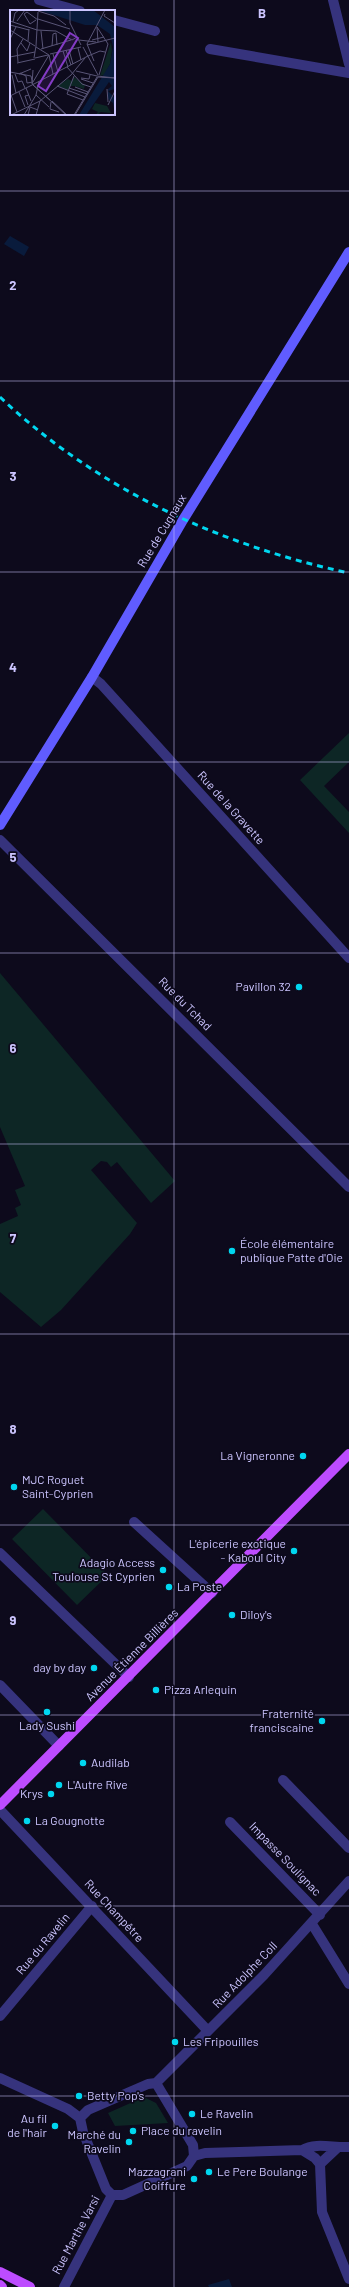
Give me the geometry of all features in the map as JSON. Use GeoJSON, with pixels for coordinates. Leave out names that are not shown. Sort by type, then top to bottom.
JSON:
{"type":"FeatureCollection","features":[{"type":"Feature","properties":{"kind":"main road","name":"Avenue Étienne Billières"},"geometry":{"type":"LineString","coordinates":[[0,1805],[129,1677],[349,1454]]}},
{"type":"Feature","properties":{"kind":"main road"},"geometry":{"type":"LineString","coordinates":[[3,2272],[30,2287]]}},
{"type":"Feature","properties":{"kind":"street"},"geometry":{"type":"LineString","coordinates":[[38,0],[76,10]]}},
{"type":"Feature","properties":{"kind":"street"},"geometry":{"type":"LineString","coordinates":[[333,0],[349,64]]}},
{"type":"Feature","properties":{"kind":"street"},"geometry":{"type":"LineString","coordinates":[[115,20],[156,31]]}},
{"type":"Feature","properties":{"kind":"street"},"geometry":{"type":"LineString","coordinates":[[210,48],[349,73]]}},
{"type":"Feature","properties":{"kind":"street","name":"Rue de Cugnaux"},"geometry":{"type":"LineString","coordinates":[[0,824],[92,677],[183,520],[349,252]]}},
{"type":"Feature","properties":{"kind":"street","name":"Rue de la Gravette"},"geometry":{"type":"LineString","coordinates":[[92,677],[101,684],[349,958]]}},
{"type":"Feature","properties":{"kind":"street","name":"Rue du Tchad"},"geometry":{"type":"LineString","coordinates":[[0,840],[349,1187]]}},
{"type":"Feature","properties":{"kind":"street"},"geometry":{"type":"LineString","coordinates":[[134,1522],[212,1593]]}},
{"type":"Feature","properties":{"kind":"street"},"geometry":{"type":"LineString","coordinates":[[0,1553],[129,1677]]}},
{"type":"Feature","properties":{"kind":"street"},"geometry":{"type":"LineString","coordinates":[[0,1685],[59,1746]]}},
{"type":"Feature","properties":{"kind":"street"},"geometry":{"type":"LineString","coordinates":[[283,1780],[349,1848]]}},
{"type":"Feature","properties":{"kind":"street","name":"Rue Champêtre"},"geometry":{"type":"LineString","coordinates":[[0,1810],[208,2031]]}},
{"type":"Feature","properties":{"kind":"street","name":"Impasse Soulignac"},"geometry":{"type":"LineString","coordinates":[[230,1822],[320,1915]]}},
{"type":"Feature","properties":{"kind":"street","name":"Rue Adolphe Coll"},"geometry":{"type":"LineString","coordinates":[[156,2083],[312,1924],[349,1881]]}},
{"type":"Feature","properties":{"kind":"street","name":"Rue du Ravelin"},"geometry":{"type":"LineString","coordinates":[[0,2016],[92,1906]]}},
{"type":"Feature","properties":{"kind":"street"},"geometry":{"type":"LineString","coordinates":[[312,1924],[349,1984]]}},
{"type":"Feature","properties":{"kind":"street"},"geometry":{"type":"LineString","coordinates":[[0,2078],[68,2109],[80,2118],[83,2132],[106,2189],[112,2195],[123,2195],[187,2166],[194,2156],[205,2153],[302,2150],[309,2146],[320,2145],[337,2148],[349,2147]]}},
{"type":"Feature","properties":{"kind":"street"},"geometry":{"type":"LineString","coordinates":[[80,2118],[88,2110],[148,2084],[156,2083],[193,2145],[194,2156]]}},
{"type":"Feature","properties":{"kind":"street"},"geometry":{"type":"LineString","coordinates":[[320,2164],[337,2148]]}},
{"type":"Feature","properties":{"kind":"street"},"geometry":{"type":"LineString","coordinates":[[302,2150],[316,2158],[320,2164],[322,2212],[349,2279]]}},
{"type":"Feature","properties":{"kind":"street","name":"Rue Marthe Varsi"},"geometry":{"type":"LineString","coordinates":[[64,2287],[112,2195]]}},
{"type":"Feature","properties":{"kind":"green space"},"geometry":{"type":"Polygon","coordinates":[[[349,733],[349,762],[324,786],[349,812],[349,833],[300,780],[349,733]]]}},
{"type":"Feature","properties":{"kind":"green space"},"geometry":{"type":"Polygon","coordinates":[[[0,973],[175,1181],[151,1203],[117,1162],[111,1167],[107,1162],[101,1161],[91,1170],[137,1223],[130,1234],[61,1310],[41,1327],[0,1292],[0,1224],[18,1216],[15,1208],[21,1205],[15,1190],[25,1186],[0,1127],[0,973]]]}},
{"type":"Feature","properties":{"kind":"green space"},"geometry":{"type":"Polygon","coordinates":[[[43,1509],[108,1575],[77,1605],[12,1539],[43,1509]]]}},
{"type":"Feature","properties":{"kind":"green space"},"geometry":{"type":"Polygon","coordinates":[[[144,2097],[156,2103],[168,2123],[115,2126],[108,2113],[144,2097]]]}},
{"type":"Feature","properties":{"kind":"water"},"geometry":{"type":"Polygon","coordinates":[[[10,236],[29,247],[24,256],[4,244],[10,236]]]}},
{"type":"Feature","properties":{"kind":"water"},"geometry":{"type":"Polygon","coordinates":[[[229,2279],[232,2287],[209,2287],[208,2285],[229,2279]]]}},
{"type":"Feature","properties":{"kind":"railway"},"geometry":{"type":"LineString","coordinates":[[0,397],[38,430],[77,459],[119,486],[162,509],[253,547],[349,573]]}},
{"type":"Feature","properties":{"kind":"place","name":"Pavillon 32"},"geometry":{"type":"Point","coordinates":[299,987]}},
{"type":"Feature","properties":{"kind":"place","name":"École élémentaire publique Patte d'Oie"},"geometry":{"type":"Point","coordinates":[232,1251]}},
{"type":"Feature","properties":{"kind":"place","name":"La Vigneronne"},"geometry":{"type":"Point","coordinates":[303,1456]}},
{"type":"Feature","properties":{"kind":"place","name":"MJC Roguet Saint-Cyprien"},"geometry":{"type":"Point","coordinates":[14,1487]}},
{"type":"Feature","properties":{"kind":"place","name":"L'épicerie exotique - Kaboul City"},"geometry":{"type":"Point","coordinates":[294,1551]}},
{"type":"Feature","properties":{"kind":"place","name":"Adagio Access Toulouse St Cyprien"},"geometry":{"type":"Point","coordinates":[163,1570]}},
{"type":"Feature","properties":{"kind":"place","name":"La Poste"},"geometry":{"type":"Point","coordinates":[169,1587]}},
{"type":"Feature","properties":{"kind":"place","name":"Diloy's"},"geometry":{"type":"Point","coordinates":[232,1615]}},
{"type":"Feature","properties":{"kind":"place","name":"day by day"},"geometry":{"type":"Point","coordinates":[94,1668]}},
{"type":"Feature","properties":{"kind":"place","name":"Pizza Arlequin"},"geometry":{"type":"Point","coordinates":[156,1690]}},
{"type":"Feature","properties":{"kind":"place","name":"Lady Sushi"},"geometry":{"type":"Point","coordinates":[47,1712]}},
{"type":"Feature","properties":{"kind":"place","name":"Fraternité franciscaine"},"geometry":{"type":"Point","coordinates":[322,1721]}},
{"type":"Feature","properties":{"kind":"place","name":"Audilab"},"geometry":{"type":"Point","coordinates":[83,1763]}},
{"type":"Feature","properties":{"kind":"place","name":"L'Autre Rive"},"geometry":{"type":"Point","coordinates":[59,1785]}},
{"type":"Feature","properties":{"kind":"place","name":"Krys"},"geometry":{"type":"Point","coordinates":[51,1794]}},
{"type":"Feature","properties":{"kind":"place","name":"La Gougnotte"},"geometry":{"type":"Point","coordinates":[27,1821]}},
{"type":"Feature","properties":{"kind":"place","name":"Les Fripouilles"},"geometry":{"type":"Point","coordinates":[175,2042]}},
{"type":"Feature","properties":{"kind":"place","name":"Betty Pop's"},"geometry":{"type":"Point","coordinates":[79,2096]}},
{"type":"Feature","properties":{"kind":"place","name":"Le Ravelin"},"geometry":{"type":"Point","coordinates":[192,2114]}},
{"type":"Feature","properties":{"kind":"place","name":"Au fil de l'hair"},"geometry":{"type":"Point","coordinates":[55,2126]}},
{"type":"Feature","properties":{"kind":"place","name":"Place du ravelin"},"geometry":{"type":"Point","coordinates":[133,2131]}},
{"type":"Feature","properties":{"kind":"place","name":"Marché du Ravelin"},"geometry":{"type":"Point","coordinates":[129,2142]}},
{"type":"Feature","properties":{"kind":"place","name":"Le Pere Boulange"},"geometry":{"type":"Point","coordinates":[209,2172]}},
{"type":"Feature","properties":{"kind":"place","name":"Mazzagrani Coiffure"},"geometry":{"type":"Point","coordinates":[194,2179]}}]}
